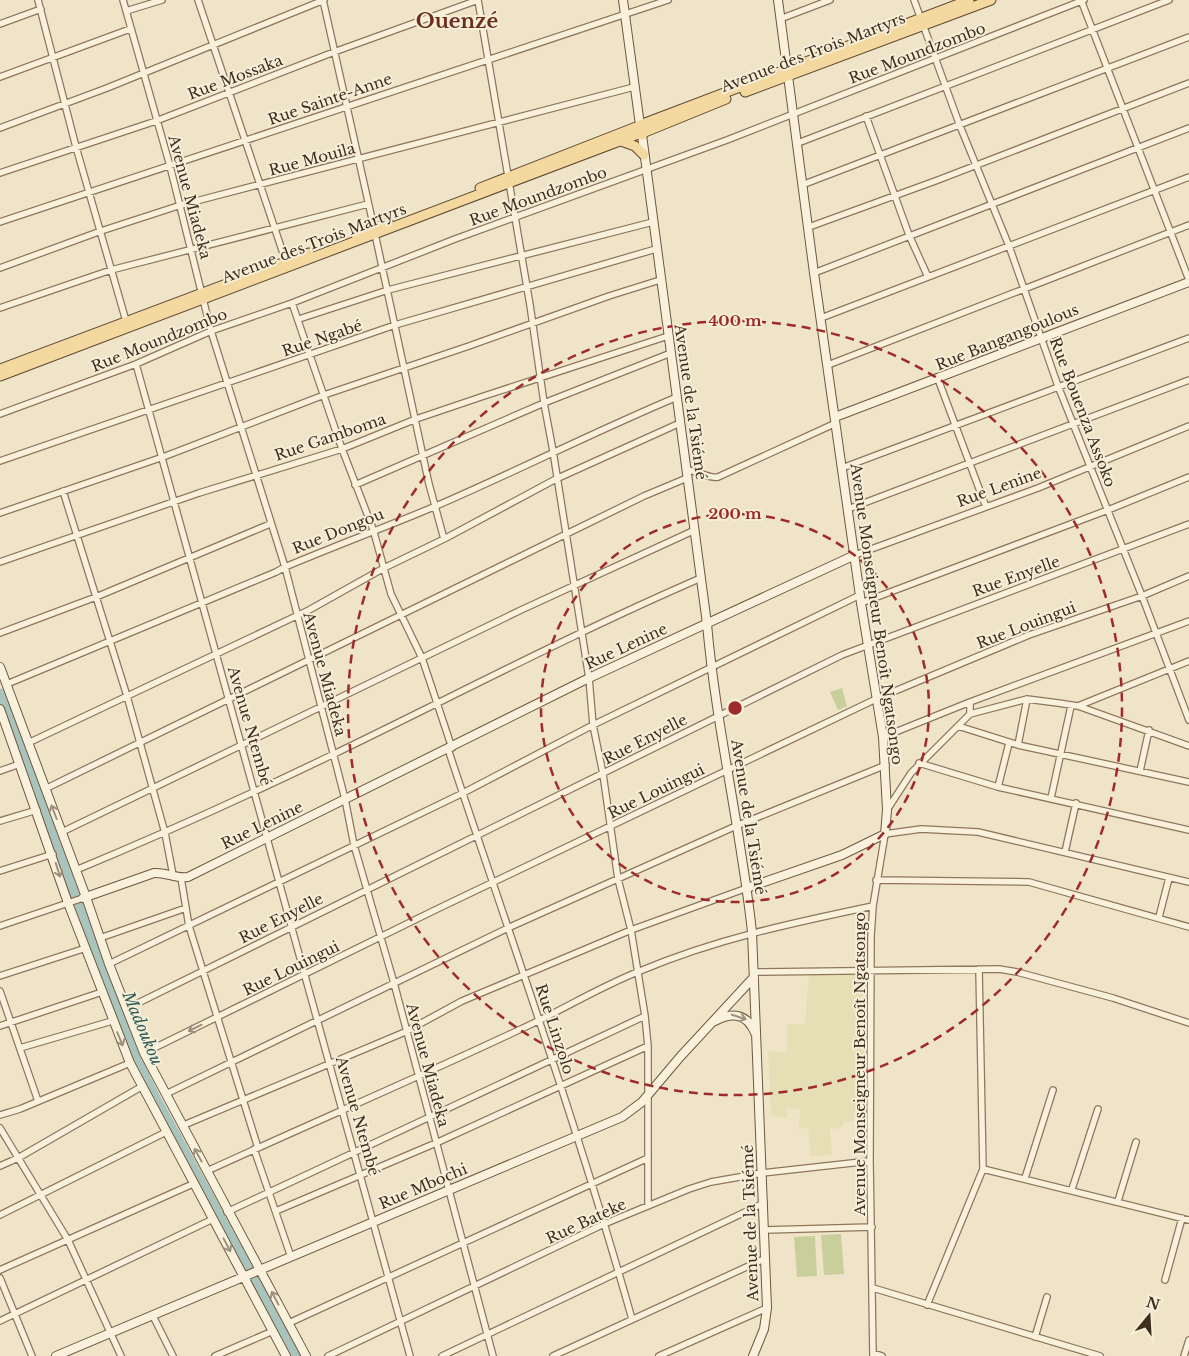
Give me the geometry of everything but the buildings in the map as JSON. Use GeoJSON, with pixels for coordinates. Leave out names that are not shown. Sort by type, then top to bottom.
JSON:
{"type":"FeatureCollection","features":[{"type":"Feature","properties":{"kind":"main road","name":"Avenue de la Tsiémé"},"geometry":{"type":"LineString","coordinates":[[622,0],[695,530],[711,668],[747,888],[752,932],[758,1039],[767,1308],[764,1329],[752,1356]]}},
{"type":"Feature","properties":{"kind":"main road","name":"Avenue Monseigneur Benoît Ngatsongo"},"geometry":{"type":"LineString","coordinates":[[778,0],[860,599],[883,737],[886,764],[887,810],[884,834]]}},
{"type":"Feature","properties":{"kind":"main road","name":"Avenue des Trois Martyrs"},"geometry":{"type":"LineString","coordinates":[[922,22],[969,0]]}},
{"type":"Feature","properties":{"kind":"main road","name":"Avenue des Trois Martyrs"},"geometry":{"type":"LineString","coordinates":[[0,376],[788,72],[922,22],[991,0]]}},
{"type":"Feature","properties":{"kind":"main road","name":"Avenue des Trois Martyrs"},"geometry":{"type":"LineString","coordinates":[[509,180],[621,141],[641,130]]}},
{"type":"Feature","properties":{"kind":"main road"},"geometry":{"type":"LineString","coordinates":[[621,141],[635,146],[644,155]]}},
{"type":"Feature","properties":{"kind":"main road","name":"Avenue des Trois Martyrs"},"geometry":{"type":"LineString","coordinates":[[0,369],[126,321],[204,296],[286,262],[374,231]]}},
{"type":"Feature","properties":{"kind":"main road","name":"Rue Bangangoulous"},"geometry":{"type":"LineString","coordinates":[[835,420],[1189,281]]}},
{"type":"Feature","properties":{"kind":"main road","name":"Rue Lenine"},"geometry":{"type":"LineString","coordinates":[[85,897],[154,873],[163,872],[177,877],[188,877],[268,836],[450,749],[589,678],[855,555]]}},
{"type":"Feature","properties":{"kind":"main road"},"geometry":{"type":"LineString","coordinates":[[0,667],[109,964],[144,1053],[184,1125],[228,1212],[273,1331],[286,1356]]}},
{"type":"Feature","properties":{"kind":"main road"},"geometry":{"type":"LineString","coordinates":[[0,709],[2,720],[37,810],[112,1021],[141,1087],[213,1219],[251,1274],[289,1323],[306,1356]]}},
{"type":"Feature","properties":{"kind":"main road"},"geometry":{"type":"LineString","coordinates":[[747,888],[842,855],[884,834]]}},
{"type":"Feature","properties":{"kind":"main road","name":"Rue Mbochi"},"geometry":{"type":"LineString","coordinates":[[56,1356],[112,1334],[622,1116],[642,1102],[647,1094],[755,974]]}},
{"type":"Feature","properties":{"kind":"main road"},"geometry":{"type":"LineString","coordinates":[[711,1023],[730,1014],[741,1016],[750,1024],[758,1039]]}},
{"type":"Feature","properties":{"kind":"street"},"geometry":{"type":"LineString","coordinates":[[38,0],[76,147],[126,321]]}},
{"type":"Feature","properties":{"kind":"street","name":"Avenue Miadeka"},"geometry":{"type":"LineString","coordinates":[[123,0],[142,73],[170,166],[212,331],[258,475],[270,524],[284,567],[346,799],[354,845],[394,983],[405,1032],[493,1356]]}},
{"type":"Feature","properties":{"kind":"street"},"geometry":{"type":"LineString","coordinates":[[126,11],[162,0]]}},
{"type":"Feature","properties":{"kind":"street"},"geometry":{"type":"LineString","coordinates":[[198,0],[286,262]]}},
{"type":"Feature","properties":{"kind":"street"},"geometry":{"type":"LineString","coordinates":[[0,128],[324,0],[395,326],[444,539]]}},
{"type":"Feature","properties":{"kind":"street"},"geometry":{"type":"LineString","coordinates":[[478,0],[490,59],[527,287],[589,678],[593,725],[603,774],[618,878],[631,930],[645,1016],[648,1046],[648,1206]]}},
{"type":"Feature","properties":{"kind":"street","name":"Rue Mossaka"},"geometry":{"type":"LineString","coordinates":[[0,173],[156,121],[334,52],[478,0]]}},
{"type":"Feature","properties":{"kind":"street","name":"Rue Sainte-Anne"},"geometry":{"type":"LineString","coordinates":[[0,222],[668,0]]}},
{"type":"Feature","properties":{"kind":"street"},"geometry":{"type":"LineString","coordinates":[[780,19],[830,0]]}},
{"type":"Feature","properties":{"kind":"street","name":"Rue Bouenza Assoko"},"geometry":{"type":"LineString","coordinates":[[914,0],[960,126],[1024,288],[1058,386],[1142,596],[1168,669],[1187,708],[1189,720]]}},
{"type":"Feature","properties":{"kind":"street"},"geometry":{"type":"LineString","coordinates":[[1082,0],[1137,149],[1189,281]]}},
{"type":"Feature","properties":{"kind":"street","name":"Rue Moundzombo"},"geometry":{"type":"LineString","coordinates":[[0,414],[136,364],[212,331],[292,303],[515,217],[794,114],[1082,0]]}},
{"type":"Feature","properties":{"kind":"street"},"geometry":{"type":"LineString","coordinates":[[798,143],[1170,0]]}},
{"type":"Feature","properties":{"kind":"street"},"geometry":{"type":"LineString","coordinates":[[0,24],[40,8]]}},
{"type":"Feature","properties":{"kind":"street"},"geometry":{"type":"LineString","coordinates":[[0,77],[130,29]]}},
{"type":"Feature","properties":{"kind":"street"},"geometry":{"type":"LineString","coordinates":[[802,185],[1189,37]]}},
{"type":"Feature","properties":{"kind":"street"},"geometry":{"type":"LineString","coordinates":[[809,227],[1189,83]]}},
{"type":"Feature","properties":{"kind":"street","name":"Rue Mouila"},"geometry":{"type":"LineString","coordinates":[[0,268],[101,231],[180,206],[359,160],[439,136],[500,123],[634,87]]}},
{"type":"Feature","properties":{"kind":"street"},"geometry":{"type":"LineString","coordinates":[[866,116],[910,235],[928,277]]}},
{"type":"Feature","properties":{"kind":"street"},"geometry":{"type":"LineString","coordinates":[[814,273],[1189,128]]}},
{"type":"Feature","properties":{"kind":"street"},"geometry":{"type":"LineString","coordinates":[[821,318],[1189,177]]}},
{"type":"Feature","properties":{"kind":"street"},"geometry":{"type":"LineString","coordinates":[[0,308],[111,270],[368,204]]}},
{"type":"Feature","properties":{"kind":"street"},"geometry":{"type":"LineString","coordinates":[[298,319],[388,290],[653,222]]}},
{"type":"Feature","properties":{"kind":"street"},"geometry":{"type":"LineString","coordinates":[[828,365],[1189,225]]}},
{"type":"Feature","properties":{"kind":"street","name":"Rue Ngabé"},"geometry":{"type":"LineString","coordinates":[[0,461],[149,408],[395,326],[656,249]]}},
{"type":"Feature","properties":{"kind":"street"},"geometry":{"type":"LineString","coordinates":[[0,512],[163,457],[324,395],[406,368],[532,322],[660,280]]}},
{"type":"Feature","properties":{"kind":"street","name":"Rue Linzolo"},"geometry":{"type":"LineString","coordinates":[[292,303],[342,449],[373,529],[400,616],[422,658],[463,793],[510,927],[592,1182],[632,1318]]}},
{"type":"Feature","properties":{"kind":"street","name":"Rue Gamboma"},"geometry":{"type":"LineString","coordinates":[[0,562],[174,502],[342,449],[416,419],[668,336]]}},
{"type":"Feature","properties":{"kind":"street"},"geometry":{"type":"LineString","coordinates":[[842,468],[1189,338]]}},
{"type":"Feature","properties":{"kind":"street"},"geometry":{"type":"LineString","coordinates":[[355,485],[544,403],[671,353]]}},
{"type":"Feature","properties":{"kind":"street","name":"Avenue Ntembé"},"geometry":{"type":"LineString","coordinates":[[136,364],[189,557],[204,603],[216,653],[268,836],[278,881],[319,1020],[328,1062],[343,1109],[410,1356]]}},
{"type":"Feature","properties":{"kind":"street"},"geometry":{"type":"LineString","coordinates":[[938,379],[986,507]]}},
{"type":"Feature","properties":{"kind":"street"},"geometry":{"type":"LineString","coordinates":[[848,509],[1189,380]]}},
{"type":"Feature","properties":{"kind":"street","name":"Rue Dongou"},"geometry":{"type":"LineString","coordinates":[[7,684],[204,603],[373,529],[436,506],[677,396]]}},
{"type":"Feature","properties":{"kind":"street"},"geometry":{"type":"LineString","coordinates":[[46,789],[308,662],[686,474],[698,471],[709,477],[718,477],[835,420]]}},
{"type":"Feature","properties":{"kind":"street"},"geometry":{"type":"LineString","coordinates":[[28,743],[357,585],[384,568],[444,539],[556,479],[680,422]]}},
{"type":"Feature","properties":{"kind":"street","name":"Rue Lenine"},"geometry":{"type":"LineString","coordinates":[[855,555],[986,507],[1189,426]]}},
{"type":"Feature","properties":{"kind":"street"},"geometry":{"type":"LineString","coordinates":[[109,964],[463,793],[593,725],[860,599],[1108,510],[1189,477]]}},
{"type":"Feature","properties":{"kind":"street"},"geometry":{"type":"LineString","coordinates":[[63,491],[127,696],[186,908],[189,926],[244,1099],[268,1193],[291,1257]]}},
{"type":"Feature","properties":{"kind":"street"},"geometry":{"type":"LineString","coordinates":[[0,633],[96,597],[270,524]]}},
{"type":"Feature","properties":{"kind":"street","name":"Rue Enyelle"},"geometry":{"type":"LineString","coordinates":[[126,1008],[842,655],[1009,590],[1123,550],[1189,524]]}},
{"type":"Feature","properties":{"kind":"street"},"geometry":{"type":"LineString","coordinates":[[62,832],[574,585],[695,530]]}},
{"type":"Feature","properties":{"kind":"street","name":"Rue Louingui"},"geometry":{"type":"LineString","coordinates":[[144,1053],[494,882],[876,699],[1029,635],[1142,596],[1189,576]]}},
{"type":"Feature","properties":{"kind":"street"},"geometry":{"type":"LineString","coordinates":[[76,870],[165,833],[333,755],[436,703],[701,578]]}},
{"type":"Feature","properties":{"kind":"street"},"geometry":{"type":"LineString","coordinates":[[883,737],[970,702],[1189,621]]}},
{"type":"Feature","properties":{"kind":"street"},"geometry":{"type":"LineString","coordinates":[[1075,706],[1189,661]]}},
{"type":"Feature","properties":{"kind":"street"},"geometry":{"type":"LineString","coordinates":[[1018,745],[1027,699]]}},
{"type":"Feature","properties":{"kind":"street"},"geometry":{"type":"LineString","coordinates":[[887,810],[920,763],[970,714],[1027,699],[1075,706],[1149,730],[1189,746]]}},
{"type":"Feature","properties":{"kind":"street"},"geometry":{"type":"LineString","coordinates":[[970,702],[970,714]]}},
{"type":"Feature","properties":{"kind":"street"},"geometry":{"type":"LineString","coordinates":[[1051,798],[1075,706]]}},
{"type":"Feature","properties":{"kind":"street"},"geometry":{"type":"LineString","coordinates":[[958,726],[1018,745],[1189,782]]}},
{"type":"Feature","properties":{"kind":"street"},"geometry":{"type":"LineString","coordinates":[[1140,772],[1149,730]]}},
{"type":"Feature","properties":{"kind":"street"},"geometry":{"type":"LineString","coordinates":[[998,787],[1010,743]]}},
{"type":"Feature","properties":{"kind":"street"},"geometry":{"type":"LineString","coordinates":[[920,763],[998,787],[1076,803],[1189,830]]}},
{"type":"Feature","properties":{"kind":"street"},"geometry":{"type":"LineString","coordinates":[[0,771],[20,764]]}},
{"type":"Feature","properties":{"kind":"street"},"geometry":{"type":"LineString","coordinates":[[166,1094],[232,1064],[510,927],[736,826],[886,764]]}},
{"type":"Feature","properties":{"kind":"street"},"geometry":{"type":"LineString","coordinates":[[1065,852],[1076,803]]}},
{"type":"Feature","properties":{"kind":"street"},"geometry":{"type":"LineString","coordinates":[[0,821],[37,810]]}},
{"type":"Feature","properties":{"kind":"street"},"geometry":{"type":"LineString","coordinates":[[884,834],[921,829],[978,832],[1189,882]]}},
{"type":"Feature","properties":{"kind":"street","name":"Avenue Monseigneur Benoît Ngatsongo"},"geometry":{"type":"LineString","coordinates":[[873,1354],[870,1161],[871,972],[873,906],[884,834]]}},
{"type":"Feature","properties":{"kind":"street"},"geometry":{"type":"LineString","coordinates":[[0,871],[53,854]]}},
{"type":"Feature","properties":{"kind":"street"},"geometry":{"type":"LineString","coordinates":[[1158,917],[1169,878]]}},
{"type":"Feature","properties":{"kind":"street"},"geometry":{"type":"LineString","coordinates":[[876,880],[1029,882],[1189,927]]}},
{"type":"Feature","properties":{"kind":"street"},"geometry":{"type":"LineString","coordinates":[[184,1125],[328,1062],[405,1032],[462,1001],[631,930],[747,888]]}},
{"type":"Feature","properties":{"kind":"street"},"geometry":{"type":"LineString","coordinates":[[0,926],[85,897]]}},
{"type":"Feature","properties":{"kind":"street"},"geometry":{"type":"LineString","coordinates":[[207,1171],[343,1109],[419,1078],[638,971],[752,932],[873,906]]}},
{"type":"Feature","properties":{"kind":"street"},"geometry":{"type":"LineString","coordinates":[[100,938],[186,908]]}},
{"type":"Feature","properties":{"kind":"street"},"geometry":{"type":"LineString","coordinates":[[0,976],[86,948]]}},
{"type":"Feature","properties":{"kind":"street"},"geometry":{"type":"LineString","coordinates":[[927,1305],[983,1169],[979,969]]}},
{"type":"Feature","properties":{"kind":"street"},"geometry":{"type":"LineString","coordinates":[[755,974],[979,969],[1017,972],[1113,998],[1189,1023]]}},
{"type":"Feature","properties":{"kind":"street"},"geometry":{"type":"LineString","coordinates":[[0,991],[38,1101]]}},
{"type":"Feature","properties":{"kind":"street"},"geometry":{"type":"LineString","coordinates":[[0,1026],[102,992]]}},
{"type":"Feature","properties":{"kind":"street"},"geometry":{"type":"LineString","coordinates":[[228,1212],[645,1016]]}},
{"type":"Feature","properties":{"kind":"street"},"geometry":{"type":"LineString","coordinates":[[20,1048],[112,1021]]}},
{"type":"Feature","properties":{"kind":"street"},"geometry":{"type":"LineString","coordinates":[[276,1211],[436,1143],[648,1046]]}},
{"type":"Feature","properties":{"kind":"street"},"geometry":{"type":"LineString","coordinates":[[0,1115],[130,1063]]}},
{"type":"Feature","properties":{"kind":"street"},"geometry":{"type":"LineString","coordinates":[[0,1166],[18,1158],[141,1087]]}},
{"type":"Feature","properties":{"kind":"street"},"geometry":{"type":"LineString","coordinates":[[1025,1178],[1052,1090]]}},
{"type":"Feature","properties":{"kind":"street"},"geometry":{"type":"LineString","coordinates":[[1072,1189],[1098,1109]]}},
{"type":"Feature","properties":{"kind":"street"},"geometry":{"type":"LineString","coordinates":[[0,1128],[2,1135],[68,1240],[121,1356]]}},
{"type":"Feature","properties":{"kind":"street"},"geometry":{"type":"LineString","coordinates":[[0,1215],[166,1132]]}},
{"type":"Feature","properties":{"kind":"street"},"geometry":{"type":"LineString","coordinates":[[1118,1201],[1136,1142]]}},
{"type":"Feature","properties":{"kind":"street"},"geometry":{"type":"LineString","coordinates":[[289,1323],[390,1278],[592,1182],[648,1158]]}},
{"type":"Feature","properties":{"kind":"street","name":"Rue Bateke"},"geometry":{"type":"LineString","coordinates":[[328,1356],[604,1224],[711,1182],[762,1172],[870,1161]]}},
{"type":"Feature","properties":{"kind":"street"},"geometry":{"type":"LineString","coordinates":[[983,1169],[1072,1189],[1189,1220]]}},
{"type":"Feature","properties":{"kind":"street"},"geometry":{"type":"LineString","coordinates":[[0,1270],[195,1184]]}},
{"type":"Feature","properties":{"kind":"street"},"geometry":{"type":"LineString","coordinates":[[442,1356],[619,1274],[764,1203]]}},
{"type":"Feature","properties":{"kind":"street"},"geometry":{"type":"LineString","coordinates":[[1166,1280],[1182,1218]]}},
{"type":"Feature","properties":{"kind":"street"},"geometry":{"type":"LineString","coordinates":[[0,1321],[213,1219]]}},
{"type":"Feature","properties":{"kind":"street"},"geometry":{"type":"LineString","coordinates":[[765,1230],[872,1227]]}},
{"type":"Feature","properties":{"kind":"street"},"geometry":{"type":"LineString","coordinates":[[553,1356],[632,1318],[766,1258]]}},
{"type":"Feature","properties":{"kind":"street"},"geometry":{"type":"LineString","coordinates":[[0,1278],[32,1356]]}},
{"type":"Feature","properties":{"kind":"street"},"geometry":{"type":"LineString","coordinates":[[873,1288],[1100,1356]]}},
{"type":"Feature","properties":{"kind":"street"},"geometry":{"type":"LineString","coordinates":[[1036,1337],[1047,1297]]}},
{"type":"Feature","properties":{"kind":"street"},"geometry":{"type":"LineString","coordinates":[[659,1356],[767,1308]]}},
{"type":"Feature","properties":{"kind":"street"},"geometry":{"type":"LineString","coordinates":[[154,1316],[173,1356]]}},
{"type":"Feature","properties":{"kind":"street"},"geometry":{"type":"LineString","coordinates":[[215,1356],[273,1331]]}},
{"type":"Feature","properties":{"kind":"street"},"geometry":{"type":"LineString","coordinates":[[1184,1356],[1189,1340]]}},
{"type":"Feature","properties":{"kind":"street"},"geometry":{"type":"LineString","coordinates":[[873,1354],[882,1356]]}},
{"type":"Feature","properties":{"kind":"shaded area"},"geometry":{"type":"Polygon","coordinates":[[[834,973],[861,974],[864,984],[864,1113],[854,1112],[854,1121],[844,1122],[841,1128],[830,1129],[832,1155],[811,1156],[808,1128],[799,1129],[800,1109],[787,1108],[787,1118],[771,1115],[768,1051],[787,1052],[787,1024],[805,1024],[809,975],[834,973]]]}},
{"type":"Feature","properties":{"kind":"green space"},"geometry":{"type":"Polygon","coordinates":[[[842,688],[847,706],[838,710],[830,692],[842,688]]]}},
{"type":"Feature","properties":{"kind":"green space"},"geometry":{"type":"Polygon","coordinates":[[[841,1234],[844,1274],[824,1275],[821,1235],[841,1234]]]}},
{"type":"Feature","properties":{"kind":"green space"},"geometry":{"type":"Polygon","coordinates":[[[815,1236],[817,1276],[797,1277],[794,1237],[815,1236]]]}},
{"type":"Feature","properties":{"kind":"waterway","name":"Madoukou"},"geometry":{"type":"LineString","coordinates":[[0,694],[131,1049],[154,1096],[295,1356]]}},
{"type":"Feature","properties":{"kind":"district","name":"Ouenzé"},"geometry":{"type":"Point","coordinates":[457,21]}}]}
